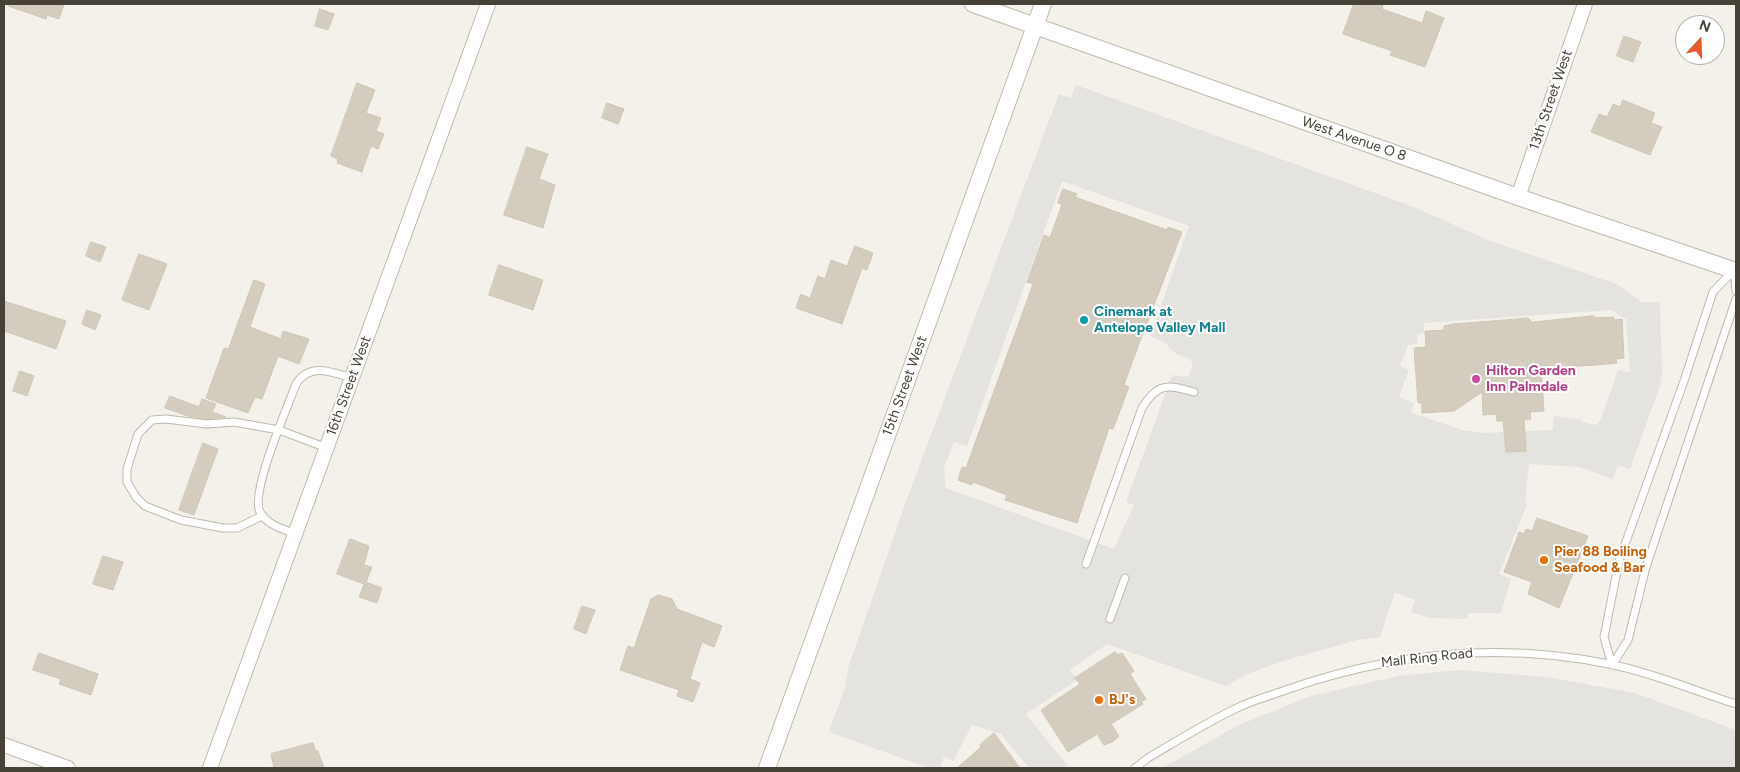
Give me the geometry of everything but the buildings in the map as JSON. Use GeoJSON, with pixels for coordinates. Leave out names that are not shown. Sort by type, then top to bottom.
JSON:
{"type":"FeatureCollection","features":[{"type":"Feature","properties":{"kind":"street","name":"16th Street West"},"geometry":{"type":"LineString","coordinates":[[210,768],[488,4]]}},
{"type":"Feature","properties":{"kind":"street","name":"West Avenue O 8"},"geometry":{"type":"LineString","coordinates":[[973,4],[1518,197],[1735,270]]}},
{"type":"Feature","properties":{"kind":"street","name":"15th Street West"},"geometry":{"type":"LineString","coordinates":[[768,768],[1043,4]]}},
{"type":"Feature","properties":{"kind":"street","name":"13th Street West"},"geometry":{"type":"LineString","coordinates":[[1518,197],[1586,4]]}},
{"type":"Feature","properties":{"kind":"street"},"geometry":{"type":"LineString","coordinates":[[4,745],[68,768]]}},
{"type":"Feature","properties":{"kind":"lane"},"geometry":{"type":"LineString","coordinates":[[1735,270],[1736,291]]}},
{"type":"Feature","properties":{"kind":"lane"},"geometry":{"type":"LineString","coordinates":[[1612,665],[1604,637],[1619,561],[1684,381],[1713,292],[1735,270]]}},
{"type":"Feature","properties":{"kind":"lane"},"geometry":{"type":"LineString","coordinates":[[1612,665],[1628,640],[1646,568],[1736,299]]}},
{"type":"Feature","properties":{"kind":"lane"},"geometry":{"type":"LineString","coordinates":[[296,534],[272,524],[262,516],[258,505],[258,494],[279,430],[296,384],[301,376],[319,369],[352,378]]}},
{"type":"Feature","properties":{"kind":"lane"},"geometry":{"type":"LineString","coordinates":[[1086,564],[1142,408],[1151,393],[1158,389],[1175,386],[1194,392]]}},
{"type":"Feature","properties":{"kind":"lane"},"geometry":{"type":"LineString","coordinates":[[262,516],[237,528],[205,526],[181,520],[145,506],[136,498],[127,482],[128,469],[138,434],[152,420],[166,419],[207,424],[234,422],[279,430],[327,448]]}},
{"type":"Feature","properties":{"kind":"lane"},"geometry":{"type":"LineString","coordinates":[[1110,620],[1125,578]]}},
{"type":"Feature","properties":{"kind":"lane","name":"Mall Ring Road"},"geometry":{"type":"LineString","coordinates":[[1135,768],[1148,758],[1238,707],[1334,673],[1383,662],[1460,653],[1531,654],[1612,665],[1651,674],[1736,704]]}},
{"type":"Feature","properties":{"kind":"shaded area"},"geometry":{"type":"Polygon","coordinates":[[[1076,85],[1411,206],[1493,242],[1617,284],[1641,302],[1660,302],[1662,374],[1659,389],[1630,469],[1618,465],[1613,479],[1580,467],[1529,464],[1525,501],[1527,504],[1499,574],[1511,579],[1501,613],[1468,613],[1467,619],[1430,618],[1411,612],[1415,600],[1395,592],[1380,637],[1357,640],[1286,660],[1247,674],[1226,686],[1107,644],[1070,670],[1077,680],[1026,714],[1067,765],[1064,768],[1029,768],[1001,734],[972,725],[953,761],[944,756],[940,768],[929,768],[829,732],[845,687],[849,665],[908,496],[1059,94],[1071,98],[1076,85]],[[1062,181],[967,446],[954,442],[944,467],[946,488],[1114,549],[1134,505],[1126,502],[1172,375],[1188,377],[1193,365],[1190,359],[1176,354],[1164,342],[1150,336],[1189,226],[1062,181]],[[1611,310],[1424,323],[1424,333],[1417,334],[1418,343],[1408,345],[1400,366],[1409,370],[1399,397],[1414,403],[1411,412],[1462,430],[1483,433],[1504,432],[1506,452],[1526,451],[1525,431],[1553,430],[1554,416],[1582,420],[1581,422],[1596,425],[1601,419],[1618,370],[1630,373],[1626,319],[1611,310]]]}},
{"type":"Feature","properties":{"kind":"shaded area"},"geometry":{"type":"Polygon","coordinates":[[[1460,670],[1546,677],[1635,693],[1736,730],[1736,768],[1162,768],[1239,725],[1311,696],[1398,676],[1460,670]]]}},
{"type":"Feature","properties":{"kind":"place","name":"Cinemark at Antelope Valley Mall"},"geometry":{"type":"Point","coordinates":[1084,320]}},
{"type":"Feature","properties":{"kind":"place","name":"Hilton Garden Inn Palmdale"},"geometry":{"type":"Point","coordinates":[1476,379]}},
{"type":"Feature","properties":{"kind":"place","name":"Pier 88 Boiling Seafood & Bar"},"geometry":{"type":"Point","coordinates":[1544,560]}},
{"type":"Feature","properties":{"kind":"place","name":"BJ's"},"geometry":{"type":"Point","coordinates":[1099,700]}}]}
